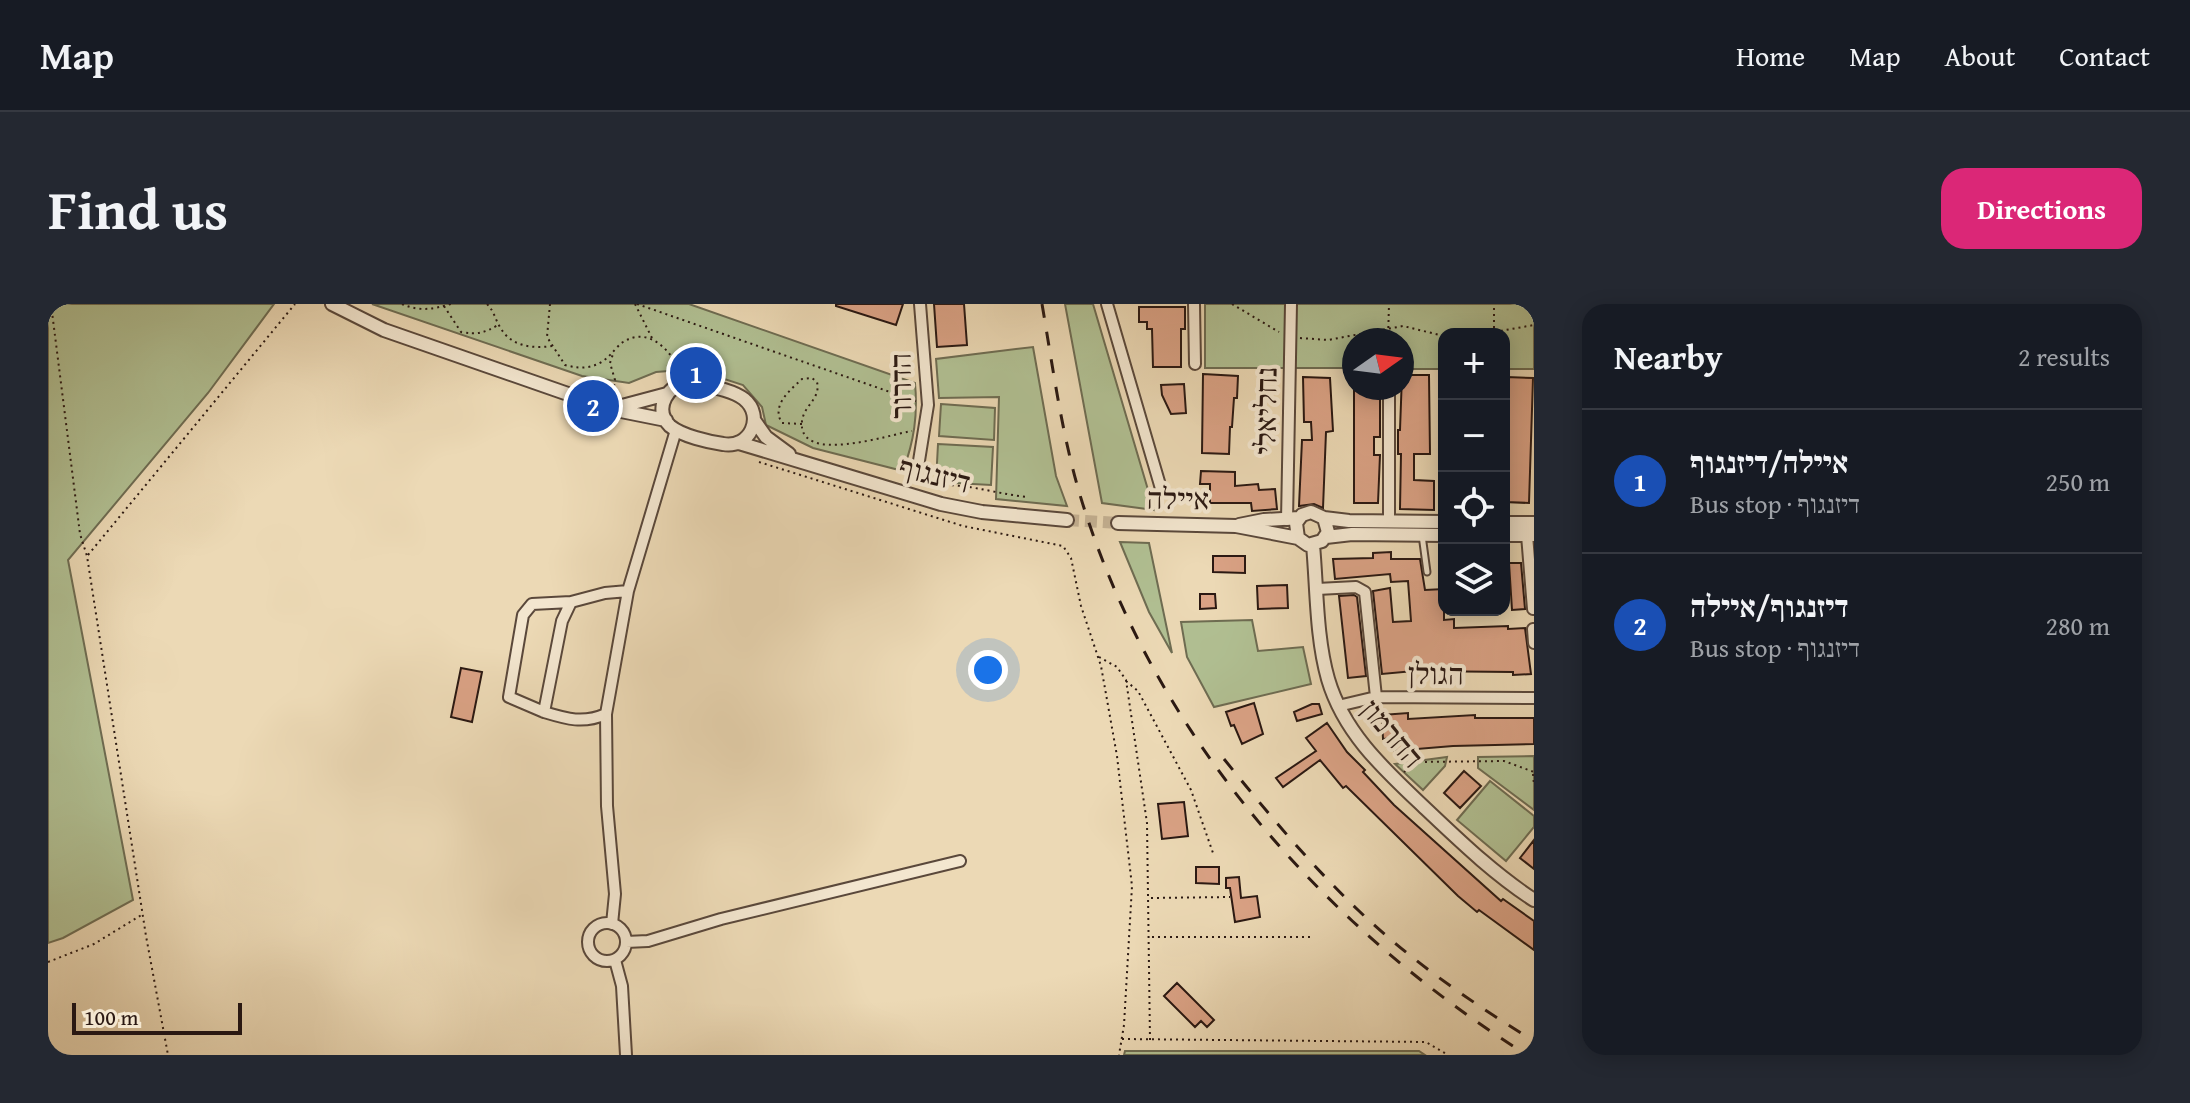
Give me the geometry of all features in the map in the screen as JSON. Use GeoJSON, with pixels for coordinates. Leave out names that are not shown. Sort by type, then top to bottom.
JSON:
{"type":"FeatureCollection","features":[{"type":"Feature","properties":{"kind":"street"},"geometry":{"type":"LineString","coordinates":[[332,304],[384,330],[611,409],[666,420]]}},
{"type":"Feature","properties":{"kind":"street","name":"הדרור"},"geometry":{"type":"LineString","coordinates":[[918,467],[928,405],[920,304]]}},
{"type":"Feature","properties":{"kind":"street"},"geometry":{"type":"LineString","coordinates":[[1107,304],[1162,492]]}},
{"type":"Feature","properties":{"kind":"street"},"geometry":{"type":"LineString","coordinates":[[1194,304],[1195,364]]}},
{"type":"Feature","properties":{"kind":"street","name":"נחליאלי"},"geometry":{"type":"LineString","coordinates":[[1291,304],[1293,519]]}},
{"type":"Feature","properties":{"kind":"street"},"geometry":{"type":"LineString","coordinates":[[612,924],[615,894],[607,806],[606,714],[628,591],[676,430],[666,420],[663,407],[667,394],[677,384],[684,382]]}},
{"type":"Feature","properties":{"kind":"street","name":"דיזנגוף"},"geometry":{"type":"LineString","coordinates":[[684,382],[739,396],[750,405],[754,420],[766,437],[795,458]]}},
{"type":"Feature","properties":{"kind":"street"},"geometry":{"type":"LineString","coordinates":[[611,409],[667,394]]}},
{"type":"Feature","properties":{"kind":"street"},"geometry":{"type":"LineString","coordinates":[[1389,400],[1389,521]]}},
{"type":"Feature","properties":{"kind":"street"},"geometry":{"type":"LineString","coordinates":[[739,443],[750,434],[754,420]]}},
{"type":"Feature","properties":{"kind":"street","name":"דיזנגוף"},"geometry":{"type":"LineString","coordinates":[[676,430],[724,444],[739,443],[795,458],[864,483],[941,504],[982,512],[1067,520]]}},
{"type":"Feature","properties":{"kind":"street"},"geometry":{"type":"LineString","coordinates":[[1438,522],[1324,518],[1311,512],[1293,519],[1298,538],[1313,545],[1326,537],[1352,534],[1438,535]]}},
{"type":"Feature","properties":{"kind":"street"},"geometry":{"type":"LineString","coordinates":[[1324,518],[1328,527],[1326,537]]}},
{"type":"Feature","properties":{"kind":"street","name":"איילה"},"geometry":{"type":"LineString","coordinates":[[1236,526],[1264,520],[1293,519]]}},
{"type":"Feature","properties":{"kind":"street","name":"איילה"},"geometry":{"type":"LineString","coordinates":[[1118,523],[1236,526],[1298,538]]}},
{"type":"Feature","properties":{"kind":"street"},"geometry":{"type":"LineString","coordinates":[[1510,523],[1534,523]]}},
{"type":"Feature","properties":{"kind":"street"},"geometry":{"type":"LineString","coordinates":[[1530,535],[1533,609]]}},
{"type":"Feature","properties":{"kind":"street","name":"החרמון"},"geometry":{"type":"LineString","coordinates":[[1313,545],[1324,661],[1338,706],[1358,740],[1477,858],[1534,900]]}},
{"type":"Feature","properties":{"kind":"street"},"geometry":{"type":"LineString","coordinates":[[1317,589],[1356,587],[1365,592],[1376,697]]}},
{"type":"Feature","properties":{"kind":"street"},"geometry":{"type":"LineString","coordinates":[[606,714],[578,721],[544,712],[509,697],[523,615],[532,604],[571,602],[628,591]]}},
{"type":"Feature","properties":{"kind":"street"},"geometry":{"type":"LineString","coordinates":[[544,712],[562,621],[571,602]]}},
{"type":"Feature","properties":{"kind":"street"},"geometry":{"type":"LineString","coordinates":[[1533,629],[1534,643]]}},
{"type":"Feature","properties":{"kind":"street","name":"הגולן"},"geometry":{"type":"LineString","coordinates":[[1338,706],[1376,697],[1534,698]]}},
{"type":"Feature","properties":{"kind":"street"},"geometry":{"type":"LineString","coordinates":[[626,942],[648,941],[721,919],[960,861]]}},
{"type":"Feature","properties":{"kind":"street"},"geometry":{"type":"LineString","coordinates":[[612,924],[621,929],[626,942],[622,954],[615,960],[598,959],[591,952],[588,941],[596,927],[612,924]]}},
{"type":"Feature","properties":{"kind":"street"},"geometry":{"type":"LineString","coordinates":[[615,960],[622,986],[626,1055]]}},
{"type":"Feature","properties":{"kind":"lane"},"geometry":{"type":"LineString","coordinates":[[1422,535],[1427,572]]}},
{"type":"Feature","properties":{"kind":"path"},"geometry":{"type":"LineString","coordinates":[[51,304],[80,534],[87,556],[168,1055]]}},
{"type":"Feature","properties":{"kind":"path"},"geometry":{"type":"LineString","coordinates":[[87,556],[295,304]]}},
{"type":"Feature","properties":{"kind":"path"},"geometry":{"type":"LineString","coordinates":[[402,304],[428,310],[451,304]]}},
{"type":"Feature","properties":{"kind":"path"},"geometry":{"type":"LineString","coordinates":[[487,304],[512,340],[523,346],[552,346]]}},
{"type":"Feature","properties":{"kind":"path"},"geometry":{"type":"LineString","coordinates":[[550,304],[547,337],[565,365],[580,370],[605,361],[624,341],[637,337],[653,339]]}},
{"type":"Feature","properties":{"kind":"path"},"geometry":{"type":"LineString","coordinates":[[636,304],[653,339],[675,359],[684,382]]}},
{"type":"Feature","properties":{"kind":"path"},"geometry":{"type":"LineString","coordinates":[[636,304],[928,405]]}},
{"type":"Feature","properties":{"kind":"path"},"geometry":{"type":"LineString","coordinates":[[1232,304],[1278,332],[1291,336],[1328,340],[1388,326],[1403,326],[1438,335]]}},
{"type":"Feature","properties":{"kind":"path"},"geometry":{"type":"LineString","coordinates":[[1388,326],[1389,304]]}},
{"type":"Feature","properties":{"kind":"path"},"geometry":{"type":"LineString","coordinates":[[1494,304],[1494,328]]}},
{"type":"Feature","properties":{"kind":"path"},"geometry":{"type":"LineString","coordinates":[[444,306],[461,332],[474,335],[485,333],[499,324]]}},
{"type":"Feature","properties":{"kind":"path"},"geometry":{"type":"LineString","coordinates":[[1510,330],[1534,325]]}},
{"type":"Feature","properties":{"kind":"path"},"geometry":{"type":"LineString","coordinates":[[611,409],[615,380],[610,363],[613,352]]}},
{"type":"Feature","properties":{"kind":"path"},"geometry":{"type":"LineString","coordinates":[[802,424],[782,423],[777,416],[779,405],[802,379],[812,378],[817,382],[817,395],[802,424],[804,433],[814,443],[835,447],[886,435],[925,431]]}},
{"type":"Feature","properties":{"kind":"path"},"geometry":{"type":"LineString","coordinates":[[918,467],[922,477],[935,484],[1027,497]]}},
{"type":"Feature","properties":{"kind":"path"},"geometry":{"type":"LineString","coordinates":[[1063,546],[1071,558],[1081,606],[1099,657],[1117,756],[1132,886],[1119,1055]]}},
{"type":"Feature","properties":{"kind":"path"},"geometry":{"type":"LineString","coordinates":[[1099,657],[1117,667],[1138,691],[1191,790],[1213,853]]}},
{"type":"Feature","properties":{"kind":"path"},"geometry":{"type":"LineString","coordinates":[[1126,680],[1146,810],[1150,898],[1150,1040]]}},
{"type":"Feature","properties":{"kind":"path"},"geometry":{"type":"LineString","coordinates":[[1395,779],[1419,762],[1504,761],[1534,772],[1534,785]]}},
{"type":"Feature","properties":{"kind":"path"},"geometry":{"type":"LineString","coordinates":[[1150,898],[1230,897]]}},
{"type":"Feature","properties":{"kind":"path"},"geometry":{"type":"LineString","coordinates":[[48,962],[94,944],[143,914]]}},
{"type":"Feature","properties":{"kind":"path"},"geometry":{"type":"LineString","coordinates":[[1150,937],[1314,937]]}},
{"type":"Feature","properties":{"kind":"path"},"geometry":{"type":"LineString","coordinates":[[1122,1039],[1426,1042],[1448,1055]]}},
{"type":"Feature","properties":{"kind":"green space"},"geometry":{"type":"Polygon","coordinates":[[[48,304],[274,304],[208,393],[68,560],[133,900],[48,943],[48,304]]]}},
{"type":"Feature","properties":{"kind":"green space"},"geometry":{"type":"Polygon","coordinates":[[[372,304],[689,304],[915,383],[916,406],[910,449],[903,471],[813,448],[766,425],[762,407],[743,385],[694,369],[656,372],[629,383],[582,376],[372,304]]]}},
{"type":"Feature","properties":{"kind":"green space"},"geometry":{"type":"Polygon","coordinates":[[[1065,304],[1093,304],[1154,510],[1102,503],[1065,304]]]}},
{"type":"Feature","properties":{"kind":"green space"},"geometry":{"type":"Polygon","coordinates":[[[1205,304],[1534,304],[1534,369],[1510,369],[1510,328],[1438,328],[1438,369],[1414,369],[1414,328],[1342,328],[1342,368],[1205,368],[1205,304]]]}},
{"type":"Feature","properties":{"kind":"green space"},"geometry":{"type":"Polygon","coordinates":[[[1033,347],[1056,476],[1067,506],[996,499],[999,397],[939,398],[936,359],[1033,347]]]}},
{"type":"Feature","properties":{"kind":"green space"},"geometry":{"type":"Polygon","coordinates":[[[941,404],[995,408],[994,440],[939,436],[941,404]]]}},
{"type":"Feature","properties":{"kind":"green space"},"geometry":{"type":"Polygon","coordinates":[[[938,444],[993,447],[991,485],[936,482],[938,444]]]}},
{"type":"Feature","properties":{"kind":"green space"},"geometry":{"type":"Polygon","coordinates":[[[1120,542],[1149,543],[1172,653],[1149,612],[1120,542]]]}},
{"type":"Feature","properties":{"kind":"green space"},"geometry":{"type":"Polygon","coordinates":[[[1252,620],[1258,651],[1303,647],[1311,684],[1214,707],[1187,657],[1181,622],[1252,620]]]}},
{"type":"Feature","properties":{"kind":"green space"},"geometry":{"type":"Polygon","coordinates":[[[1534,756],[1534,810],[1478,768],[1478,757],[1534,756]]]}},
{"type":"Feature","properties":{"kind":"green space"},"geometry":{"type":"Polygon","coordinates":[[[1447,757],[1445,766],[1423,790],[1395,764],[1447,757]]]}},
{"type":"Feature","properties":{"kind":"green space"},"geometry":{"type":"Polygon","coordinates":[[[1490,781],[1534,816],[1534,827],[1506,861],[1457,820],[1490,781]]]}},
{"type":"Feature","properties":{"kind":"green space"},"geometry":{"type":"Polygon","coordinates":[[[1125,1051],[1419,1051],[1425,1055],[1124,1055],[1125,1051]]]}},
{"type":"Feature","properties":{"kind":"building"},"geometry":{"type":"Polygon","coordinates":[[[836,304],[903,304],[896,325],[836,304]]]}},
{"type":"Feature","properties":{"kind":"building"},"geometry":{"type":"Polygon","coordinates":[[[934,304],[964,304],[967,345],[937,347],[934,304]]]}},
{"type":"Feature","properties":{"kind":"building"},"geometry":{"type":"Polygon","coordinates":[[[1139,307],[1185,307],[1185,329],[1181,329],[1181,367],[1153,367],[1152,329],[1147,329],[1147,322],[1139,322],[1139,307]]]}},
{"type":"Feature","properties":{"kind":"building"},"geometry":{"type":"Polygon","coordinates":[[[1203,374],[1238,376],[1229,454],[1202,453],[1203,374]]]}},
{"type":"Feature","properties":{"kind":"building"},"geometry":{"type":"Polygon","coordinates":[[[1414,375],[1429,375],[1430,454],[1414,454],[1414,480],[1434,481],[1434,510],[1400,509],[1401,400],[1414,400],[1414,375]]]}},
{"type":"Feature","properties":{"kind":"building"},"geometry":{"type":"Polygon","coordinates":[[[1303,377],[1330,378],[1333,431],[1326,432],[1323,508],[1314,504],[1299,506],[1302,440],[1312,440],[1311,422],[1304,422],[1303,377]]]}},
{"type":"Feature","properties":{"kind":"building"},"geometry":{"type":"Polygon","coordinates":[[[1510,377],[1533,378],[1529,503],[1510,502],[1510,377]]]}},
{"type":"Feature","properties":{"kind":"building"},"geometry":{"type":"Polygon","coordinates":[[[1184,384],[1186,413],[1171,414],[1161,385],[1184,384]]]}},
{"type":"Feature","properties":{"kind":"building"},"geometry":{"type":"Polygon","coordinates":[[[1354,400],[1380,400],[1380,437],[1374,437],[1374,455],[1380,455],[1378,503],[1354,503],[1354,400]]]}},
{"type":"Feature","properties":{"kind":"building"},"geometry":{"type":"Polygon","coordinates":[[[1201,471],[1235,472],[1235,486],[1258,484],[1259,490],[1275,489],[1277,509],[1252,511],[1251,503],[1210,503],[1210,484],[1200,484],[1201,471]]]}},
{"type":"Feature","properties":{"kind":"building"},"geometry":{"type":"Polygon","coordinates":[[[1391,552],[1391,559],[1420,559],[1425,590],[1438,589],[1438,616],[1444,616],[1444,620],[1454,619],[1454,628],[1525,628],[1531,674],[1414,671],[1382,674],[1373,591],[1390,588],[1393,622],[1411,621],[1408,581],[1391,582],[1390,574],[1335,579],[1333,559],[1373,558],[1373,553],[1391,552]]]}},
{"type":"Feature","properties":{"kind":"building"},"geometry":{"type":"Polygon","coordinates":[[[1213,556],[1245,556],[1245,573],[1213,572],[1213,556]]]}},
{"type":"Feature","properties":{"kind":"building"},"geometry":{"type":"Polygon","coordinates":[[[1510,563],[1521,563],[1525,609],[1512,610],[1510,563]]]}},
{"type":"Feature","properties":{"kind":"building"},"geometry":{"type":"Polygon","coordinates":[[[1287,585],[1288,608],[1258,609],[1257,586],[1287,585]]]}},
{"type":"Feature","properties":{"kind":"building"},"geometry":{"type":"Polygon","coordinates":[[[1200,594],[1215,594],[1216,608],[1200,609],[1200,594]]]}},
{"type":"Feature","properties":{"kind":"building"},"geometry":{"type":"Polygon","coordinates":[[[1339,596],[1357,597],[1366,676],[1348,678],[1339,596]]]}},
{"type":"Feature","properties":{"kind":"building"},"geometry":{"type":"Polygon","coordinates":[[[461,668],[482,672],[472,722],[451,717],[461,668]]]}},
{"type":"Feature","properties":{"kind":"building"},"geometry":{"type":"Polygon","coordinates":[[[1254,703],[1263,734],[1242,744],[1226,712],[1254,703]]]}},
{"type":"Feature","properties":{"kind":"building"},"geometry":{"type":"Polygon","coordinates":[[[1319,704],[1322,714],[1297,721],[1294,712],[1319,704]]]}},
{"type":"Feature","properties":{"kind":"building"},"geometry":{"type":"Polygon","coordinates":[[[1408,713],[1408,719],[1475,715],[1475,718],[1534,718],[1534,744],[1393,751],[1393,738],[1383,739],[1382,715],[1408,713]]]}},
{"type":"Feature","properties":{"kind":"building"},"geometry":{"type":"Polygon","coordinates":[[[1327,723],[1347,752],[1365,770],[1363,772],[1394,805],[1501,901],[1503,899],[1534,921],[1534,950],[1458,896],[1346,786],[1343,788],[1320,760],[1283,787],[1276,778],[1316,751],[1306,738],[1327,723]]]}},
{"type":"Feature","properties":{"kind":"building"},"geometry":{"type":"Polygon","coordinates":[[[1464,771],[1481,786],[1460,808],[1444,793],[1464,771]]]}},
{"type":"Feature","properties":{"kind":"building"},"geometry":{"type":"Polygon","coordinates":[[[1184,802],[1188,836],[1162,839],[1158,804],[1184,802]]]}},
{"type":"Feature","properties":{"kind":"building"},"geometry":{"type":"Polygon","coordinates":[[[1534,840],[1534,869],[1520,858],[1534,840]]]}},
{"type":"Feature","properties":{"kind":"building"},"geometry":{"type":"Polygon","coordinates":[[[1196,867],[1219,867],[1219,884],[1196,883],[1196,867]]]}},
{"type":"Feature","properties":{"kind":"building"},"geometry":{"type":"Polygon","coordinates":[[[1239,877],[1241,898],[1257,896],[1260,917],[1235,922],[1226,878],[1239,877]]]}},
{"type":"Feature","properties":{"kind":"building"},"geometry":{"type":"Polygon","coordinates":[[[1177,983],[1214,1020],[1207,1027],[1201,1021],[1195,1027],[1164,996],[1177,983]]]}},
{"type":"Feature","properties":{"kind":"tunnel"},"geometry":{"type":"LineString","coordinates":[[1067,520],[1118,523]]}},
{"type":"Feature","properties":{"kind":"railway"},"geometry":{"type":"LineString","coordinates":[[1042,304],[1065,435],[1085,511],[1117,595],[1157,675],[1204,751],[1258,822],[1318,888],[1384,949],[1453,1005],[1527,1055]]}},
{"type":"Feature","properties":{"kind":"railway"},"geometry":{"type":"LineString","coordinates":[[1224,759],[1305,855],[1378,928],[1442,980],[1534,1041]]}},
{"type":"Feature","properties":{"kind":"place","name":"איילה/דיזנגוף"},"geometry":{"type":"Point","coordinates":[696,373]}},
{"type":"Feature","properties":{"kind":"place","name":"דיזנגוף/איילה"},"geometry":{"type":"Point","coordinates":[593,406]}}]}
